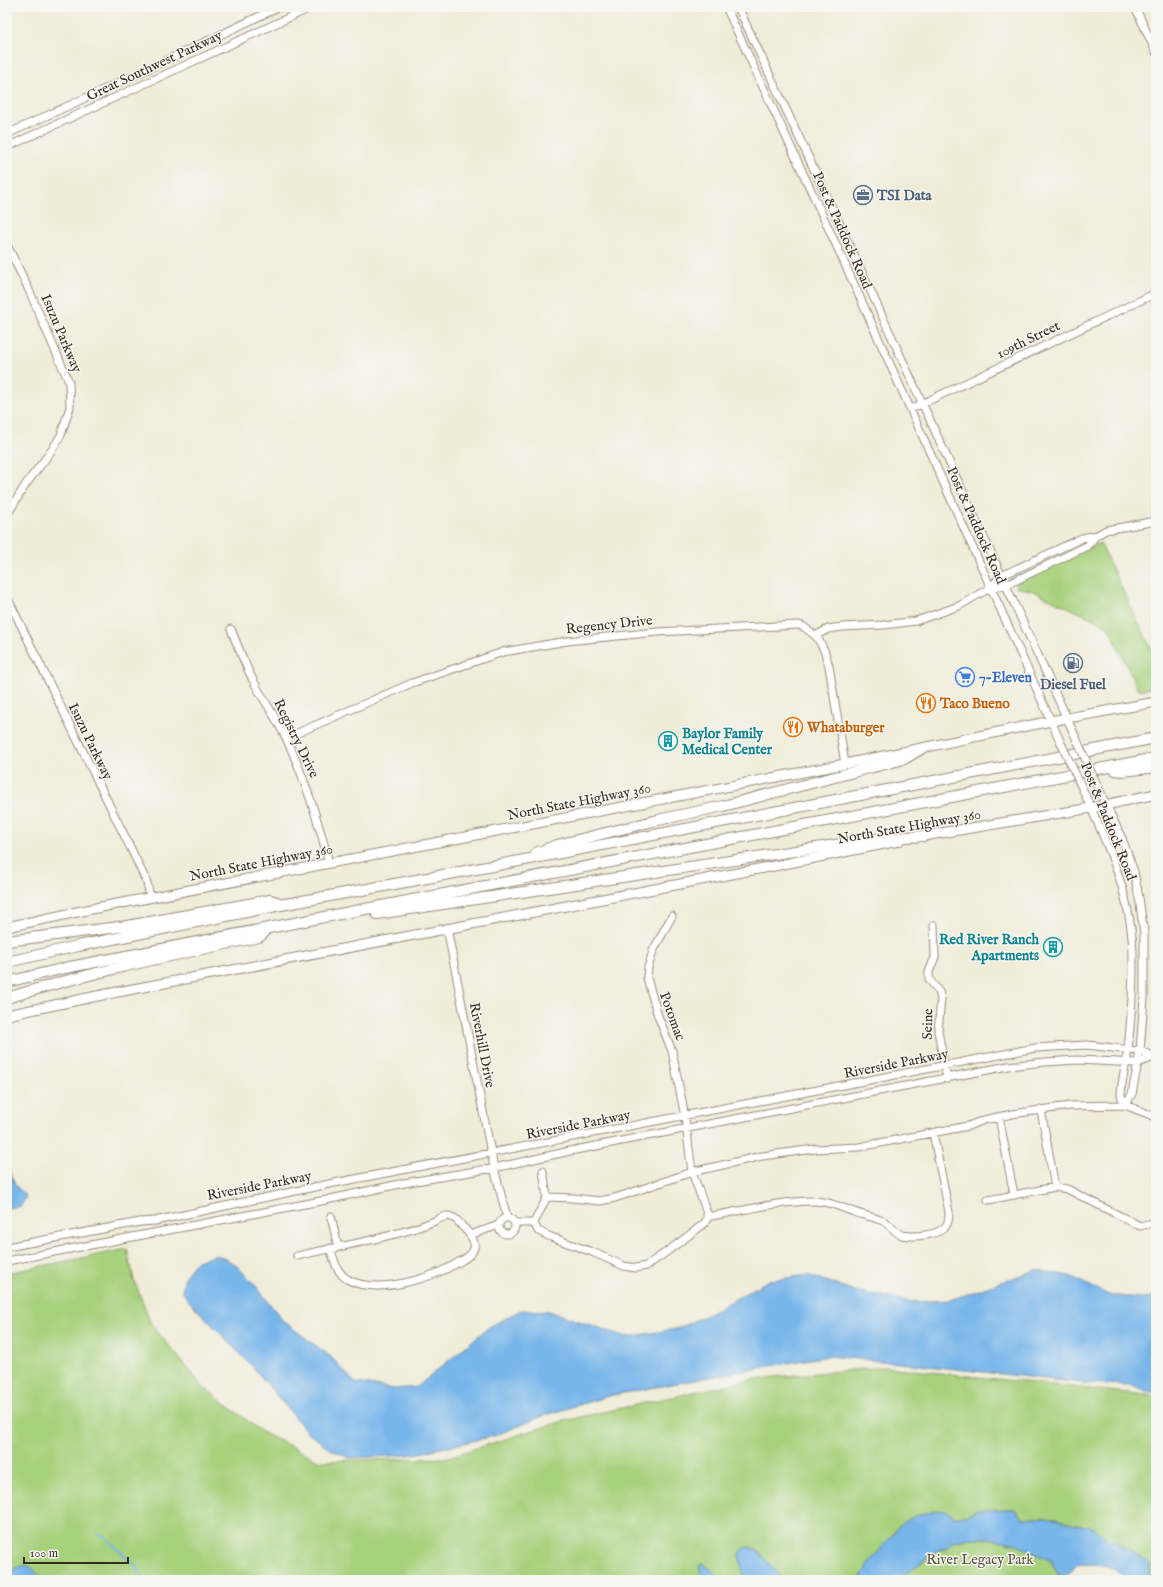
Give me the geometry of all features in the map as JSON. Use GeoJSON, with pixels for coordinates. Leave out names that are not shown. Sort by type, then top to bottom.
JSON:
{"type":"FeatureCollection","features":[{"type":"Feature","properties":{"kind":"highway"},"geometry":{"type":"LineString","coordinates":[[7,962],[78,946],[286,904],[514,862],[1156,738]]}},
{"type":"Feature","properties":{"kind":"highway"},"geometry":{"type":"LineString","coordinates":[[514,862],[557,844],[723,806],[904,759],[921,749]]}},
{"type":"Feature","properties":{"kind":"highway"},"geometry":{"type":"LineString","coordinates":[[7,982],[65,968],[355,911],[1156,758]]}},
{"type":"Feature","properties":{"kind":"highway"},"geometry":{"type":"LineString","coordinates":[[1106,768],[1123,771],[1156,767]]}},
{"type":"Feature","properties":{"kind":"highway"},"geometry":{"type":"LineString","coordinates":[[355,911],[372,914],[875,839],[923,836]]}},
{"type":"Feature","properties":{"kind":"highway"},"geometry":{"type":"LineString","coordinates":[[7,941],[127,926],[270,900],[286,904]]}},
{"type":"Feature","properties":{"kind":"highway"},"geometry":{"type":"LineString","coordinates":[[7,998],[118,967],[259,937],[274,927]]}},
{"type":"Feature","properties":{"kind":"main road","name":"North State Highway 360"},"geometry":{"type":"LineString","coordinates":[[7,928],[76,912],[845,764],[1050,721],[1156,702]]}},
{"type":"Feature","properties":{"kind":"main road","name":"North State Highway 360"},"geometry":{"type":"LineString","coordinates":[[7,1015],[447,928],[769,868],[923,836],[1091,808],[1156,794]]}},
{"type":"Feature","properties":{"kind":"street","name":"Great Southwest Parkway"},"geometry":{"type":"LineString","coordinates":[[7,134],[279,7]]}},
{"type":"Feature","properties":{"kind":"street"},"geometry":{"type":"LineString","coordinates":[[289,7],[294,15]]}},
{"type":"Feature","properties":{"kind":"street","name":"Great Southwest Parkway"},"geometry":{"type":"LineString","coordinates":[[7,148],[312,7]]}},
{"type":"Feature","properties":{"kind":"street","name":"Post & Paddock Road"},"geometry":{"type":"LineString","coordinates":[[726,7],[911,409],[1114,861],[1122,886],[1130,928],[1133,965],[1127,1062],[1121,1094],[1125,1105]]}},
{"type":"Feature","properties":{"kind":"street","name":"Post & Paddock Road"},"geometry":{"type":"LineString","coordinates":[[738,7],[850,246],[1098,785],[1123,841],[1134,872],[1143,924],[1144,961],[1140,1051],[1132,1094],[1125,1105]]}},
{"type":"Feature","properties":{"kind":"street"},"geometry":{"type":"LineString","coordinates":[[1135,7],[1156,52]]}},
{"type":"Feature","properties":{"kind":"street"},"geometry":{"type":"LineString","coordinates":[[253,19],[258,31]]}},
{"type":"Feature","properties":{"kind":"street"},"geometry":{"type":"LineString","coordinates":[[748,53],[757,49]]}},
{"type":"Feature","properties":{"kind":"street"},"geometry":{"type":"LineString","coordinates":[[110,86],[115,97]]}},
{"type":"Feature","properties":{"kind":"street"},"geometry":{"type":"LineString","coordinates":[[87,96],[88,110]]}},
{"type":"Feature","properties":{"kind":"street","name":"Isuzu Parkway"},"geometry":{"type":"LineString","coordinates":[[7,245],[69,382],[70,407],[61,435],[52,450],[26,484],[7,515]]}},
{"type":"Feature","properties":{"kind":"street"},"geometry":{"type":"LineString","coordinates":[[839,251],[850,246]]}},
{"type":"Feature","properties":{"kind":"street","name":"109th Street"},"geometry":{"type":"LineString","coordinates":[[911,409],[1156,293]]}},
{"type":"Feature","properties":{"kind":"street"},"geometry":{"type":"LineString","coordinates":[[815,636],[828,629],[916,621],[959,606],[991,587],[1001,576],[1082,538],[1097,535],[1106,530],[1156,521]]}},
{"type":"Feature","properties":{"kind":"street"},"geometry":{"type":"LineString","coordinates":[[991,587],[1006,585],[1087,546],[1097,535]]}},
{"type":"Feature","properties":{"kind":"street","name":"Isuzu Parkway"},"geometry":{"type":"LineString","coordinates":[[7,598],[134,856],[147,884],[150,898]]}},
{"type":"Feature","properties":{"kind":"street","name":"Regency Drive"},"geometry":{"type":"LineString","coordinates":[[286,738],[412,683],[503,652],[567,641],[657,632],[799,625],[815,636],[824,650],[829,666],[845,764]]}},
{"type":"Feature","properties":{"kind":"street","name":"Registry Drive"},"geometry":{"type":"LineString","coordinates":[[231,629],[242,658],[254,683],[286,738],[319,823],[329,863]]}},
{"type":"Feature","properties":{"kind":"street","name":"Potomac"},"geometry":{"type":"LineString","coordinates":[[672,916],[653,951],[647,978],[658,1016],[672,1052],[686,1117],[692,1172],[698,1186],[707,1217]]}},
{"type":"Feature","properties":{"kind":"street"},"geometry":{"type":"LineString","coordinates":[[1130,928],[1143,924]]}},
{"type":"Feature","properties":{"kind":"street","name":"Seine"},"geometry":{"type":"LineString","coordinates":[[934,925],[935,957],[929,972],[929,979],[939,992],[941,999],[938,1031],[947,1078]]}},
{"type":"Feature","properties":{"kind":"street","name":"Riverhill Drive"},"geometry":{"type":"LineString","coordinates":[[447,928],[491,1154],[507,1217]]}},
{"type":"Feature","properties":{"kind":"street","name":"Riverside Parkway"},"geometry":{"type":"LineString","coordinates":[[7,1247],[155,1220],[324,1185],[686,1117],[1035,1048],[1087,1045],[1140,1051],[1155,1057]]}},
{"type":"Feature","properties":{"kind":"street","name":"Riverside Parkway"},"geometry":{"type":"LineString","coordinates":[[7,1261],[404,1183],[494,1168],[570,1151],[1008,1066],[1077,1060],[1138,1063],[1155,1057]]}},
{"type":"Feature","properties":{"kind":"street"},"geometry":{"type":"LineString","coordinates":[[547,1197],[600,1201],[615,1198],[692,1172],[762,1156],[815,1149],[859,1147],[968,1126],[999,1116],[1070,1106],[1125,1105],[1156,1117]]}},
{"type":"Feature","properties":{"kind":"street"},"geometry":{"type":"LineString","coordinates":[[1041,1110],[1055,1187]]}},
{"type":"Feature","properties":{"kind":"street"},"geometry":{"type":"LineString","coordinates":[[999,1116],[1014,1195]]}},
{"type":"Feature","properties":{"kind":"street"},"geometry":{"type":"LineString","coordinates":[[534,1223],[538,1230],[551,1237],[624,1266],[636,1268],[646,1266],[665,1253],[704,1224],[707,1217],[787,1203],[813,1201],[828,1202],[884,1221],[892,1226],[896,1232],[901,1235],[916,1236],[929,1234],[942,1230],[946,1226],[949,1219],[949,1212],[933,1133]]}},
{"type":"Feature","properties":{"kind":"street"},"geometry":{"type":"LineString","coordinates":[[534,1223],[547,1197],[543,1171]]}},
{"type":"Feature","properties":{"kind":"street"},"geometry":{"type":"LineString","coordinates":[[988,1200],[1055,1187],[1067,1190],[1140,1226],[1156,1222]]}},
{"type":"Feature","properties":{"kind":"street"},"geometry":{"type":"LineString","coordinates":[[331,1216],[338,1247]]}},
{"type":"Feature","properties":{"kind":"street"},"geometry":{"type":"LineString","coordinates":[[297,1256],[330,1248],[338,1247],[413,1229],[445,1216],[456,1219],[470,1235],[474,1244],[474,1249],[463,1260],[448,1269],[420,1280],[378,1286],[360,1284],[348,1279],[338,1271],[330,1248]]}},
{"type":"Feature","properties":{"kind":"street"},"geometry":{"type":"LineString","coordinates":[[507,1217],[512,1218],[515,1223],[515,1230],[510,1234],[501,1231],[499,1225],[501,1220],[507,1217]]}},
{"type":"Feature","properties":{"kind":"street"},"geometry":{"type":"LineString","coordinates":[[140,1222],[142,1234]]}},
{"type":"Feature","properties":{"kind":"street"},"geometry":{"type":"LineString","coordinates":[[515,1223],[534,1223]]}},
{"type":"Feature","properties":{"kind":"street"},"geometry":{"type":"LineString","coordinates":[[470,1235],[499,1225]]}},
{"type":"Feature","properties":{"kind":"green space"},"geometry":{"type":"Polygon","coordinates":[[[1100,543],[1156,659],[1156,687],[1138,690],[1108,626],[1031,590],[1017,588],[1015,584],[1100,543]]]}},
{"type":"Feature","properties":{"kind":"green space"},"geometry":{"type":"Polygon","coordinates":[[[127,1249],[134,1280],[151,1324],[203,1387],[262,1432],[320,1461],[445,1458],[563,1421],[753,1379],[884,1367],[1156,1396],[1156,1580],[1151,1580],[1149,1563],[1127,1548],[1110,1540],[1094,1528],[1046,1517],[1022,1519],[1015,1509],[976,1510],[966,1516],[956,1517],[946,1511],[884,1545],[858,1580],[7,1580],[7,1273],[127,1249]]]}},
{"type":"Feature","properties":{"kind":"green space","name":"River Legacy Park"},"geometry":{"type":"Polygon","coordinates":[[[970,1538],[988,1538],[1013,1543],[1051,1561],[1061,1580],[899,1580],[902,1576],[939,1550],[949,1548],[952,1542],[970,1538]]]}},
{"type":"Feature","properties":{"kind":"water"},"geometry":{"type":"Polygon","coordinates":[[[7,1166],[15,1185],[26,1196],[21,1206],[7,1208],[7,1166]]]}},
{"type":"Feature","properties":{"kind":"water"},"geometry":{"type":"Polygon","coordinates":[[[217,1255],[235,1264],[256,1286],[283,1321],[331,1357],[355,1383],[395,1389],[417,1387],[489,1327],[521,1310],[549,1311],[627,1337],[676,1329],[711,1313],[767,1281],[807,1275],[855,1291],[913,1302],[950,1300],[1036,1270],[1070,1276],[1109,1295],[1141,1298],[1156,1297],[1156,1392],[1146,1392],[1130,1385],[1083,1383],[828,1356],[608,1396],[543,1416],[494,1436],[410,1455],[350,1458],[332,1450],[307,1432],[253,1367],[187,1299],[182,1290],[185,1276],[197,1261],[217,1255]]]}},
{"type":"Feature","properties":{"kind":"water"},"geometry":{"type":"Polygon","coordinates":[[[1015,1509],[1022,1519],[1046,1517],[1094,1528],[1110,1540],[1127,1548],[1149,1563],[1151,1580],[1124,1580],[1114,1569],[1104,1565],[1077,1564],[1069,1574],[1060,1577],[1051,1561],[1013,1543],[988,1538],[970,1538],[952,1542],[949,1548],[939,1550],[902,1576],[899,1580],[858,1580],[867,1566],[901,1524],[915,1516],[937,1510],[946,1511],[956,1517],[966,1516],[976,1510],[1015,1509]]]}},
{"type":"Feature","properties":{"kind":"water"},"geometry":{"type":"Polygon","coordinates":[[[749,1547],[758,1550],[783,1580],[742,1580],[744,1576],[739,1555],[744,1548],[749,1547]]]}},
{"type":"Feature","properties":{"kind":"water"},"geometry":{"type":"Polygon","coordinates":[[[701,1564],[711,1569],[722,1580],[706,1580],[701,1574],[699,1566],[701,1564]]]}},
{"type":"Feature","properties":{"kind":"water"},"geometry":{"type":"Polygon","coordinates":[[[25,1565],[31,1567],[44,1580],[7,1580],[7,1571],[25,1565]]]}},
{"type":"Feature","properties":{"kind":"waterway"},"geometry":{"type":"LineString","coordinates":[[98,1534],[104,1536],[136,1566],[145,1580]]}},
{"type":"Feature","properties":{"kind":"place","name":"TSI Data"},"geometry":{"type":"Point","coordinates":[863,195]}},
{"type":"Feature","properties":{"kind":"place","name":"Diesel Fuel"},"geometry":{"type":"Point","coordinates":[1073,663]}},
{"type":"Feature","properties":{"kind":"place","name":"7-Eleven"},"geometry":{"type":"Point","coordinates":[965,677]}},
{"type":"Feature","properties":{"kind":"place","name":"Taco Bueno"},"geometry":{"type":"Point","coordinates":[926,703]}},
{"type":"Feature","properties":{"kind":"place","name":"Whataburger"},"geometry":{"type":"Point","coordinates":[793,727]}},
{"type":"Feature","properties":{"kind":"place","name":"Baylor Family Medical Center"},"geometry":{"type":"Point","coordinates":[668,741]}},
{"type":"Feature","properties":{"kind":"place","name":"Red River Ranch Apartments"},"geometry":{"type":"Point","coordinates":[1053,947]}}]}
